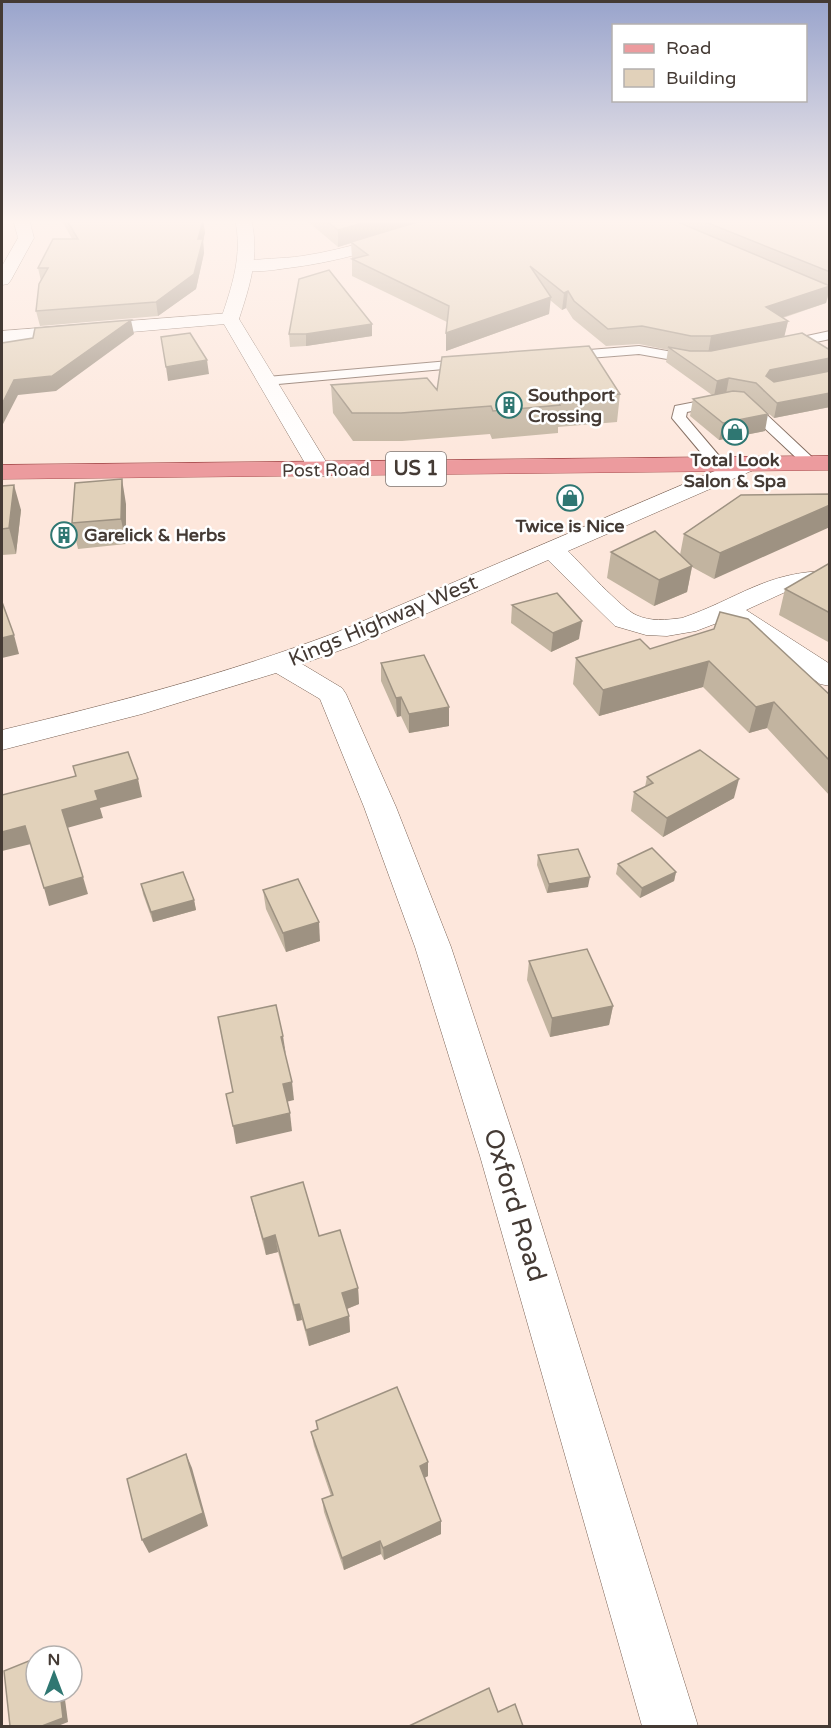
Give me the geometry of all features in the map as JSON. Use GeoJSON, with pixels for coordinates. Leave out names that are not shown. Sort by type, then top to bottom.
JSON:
{"type":"FeatureCollection","features":[{"type":"Feature","properties":{"kind":"main road","name":"Post Road"},"geometry":{"type":"LineString","coordinates":[[2,472],[820,463]]}},
{"type":"Feature","properties":{"kind":"street"},"geometry":{"type":"LineString","coordinates":[[237,300],[230,319],[320,470]]}},
{"type":"Feature","properties":{"kind":"street"},"geometry":{"type":"LineString","coordinates":[[2,337],[230,319]]}},
{"type":"Feature","properties":{"kind":"street","name":"Kings Highway West"},"geometry":{"type":"LineString","coordinates":[[2,740],[81,721],[281,664],[345,639],[750,464]]}},
{"type":"Feature","properties":{"kind":"street"},"geometry":{"type":"LineString","coordinates":[[551,549],[624,620],[633,624],[681,628],[783,583],[802,579],[830,579]]}},
{"type":"Feature","properties":{"kind":"street"},"geometry":{"type":"LineString","coordinates":[[727,609],[798,654],[830,678]]}},
{"type":"Feature","properties":{"kind":"street"},"geometry":{"type":"LineString","coordinates":[[281,664],[332,694],[345,639]]}},
{"type":"Feature","properties":{"kind":"street","name":"Oxford Road"},"geometry":{"type":"LineString","coordinates":[[332,694],[380,807],[434,947],[500,1156],[670,1726]]}},
{"type":"Feature","properties":{"kind":"lane"},"geometry":{"type":"LineString","coordinates":[[773,347],[830,335]]}},
{"type":"Feature","properties":{"kind":"lane"},"geometry":{"type":"LineString","coordinates":[[554,357],[639,350],[688,360],[708,360]]}},
{"type":"Feature","properties":{"kind":"lane"},"geometry":{"type":"LineString","coordinates":[[267,381],[483,363]]}},
{"type":"Feature","properties":{"kind":"lane"},"geometry":{"type":"LineString","coordinates":[[718,464],[679,418],[680,410],[726,400],[747,404],[820,463]]}},
{"type":"Feature","properties":{"kind":"building"},"geometry":{"type":"Polygon","coordinates":[[[37,300],[159,300],[156,302],[36,311],[37,300]]]}},
{"type":"Feature","properties":{"kind":"building"},"geometry":{"type":"Polygon","coordinates":[[[295,300],[353,300],[372,324],[306,334],[289,334],[295,300]]]}},
{"type":"Feature","properties":{"kind":"building"},"geometry":{"type":"Polygon","coordinates":[[[436,300],[543,300],[446,333],[449,306],[436,300]]]}},
{"type":"Feature","properties":{"kind":"building"},"geometry":{"type":"Polygon","coordinates":[[[788,300],[766,307],[788,321],[711,336],[691,336],[642,326],[608,329],[574,301],[788,300]]]}},
{"type":"Feature","properties":{"kind":"building"},"geometry":{"type":"Polygon","coordinates":[[[131,320],[52,376],[14,380],[2,404],[2,343],[33,338],[35,328],[131,320]]]}},
{"type":"Feature","properties":{"kind":"building"},"geometry":{"type":"Polygon","coordinates":[[[190,333],[207,360],[166,367],[161,337],[190,333]]]}},
{"type":"Feature","properties":{"kind":"building"},"geometry":{"type":"Polygon","coordinates":[[[802,333],[830,350],[830,358],[770,370],[766,376],[774,382],[830,371],[830,393],[777,403],[756,383],[729,378],[717,381],[668,347],[690,351],[711,351],[802,333]]]}},
{"type":"Feature","properties":{"kind":"building"},"geometry":{"type":"Polygon","coordinates":[[[589,346],[620,394],[557,399],[560,405],[493,411],[491,406],[401,413],[352,413],[331,385],[427,378],[437,390],[442,357],[589,346]]]}},
{"type":"Feature","properties":{"kind":"building"},"geometry":{"type":"Polygon","coordinates":[[[733,391],[744,392],[768,414],[723,423],[693,399],[733,391]]]}},
{"type":"Feature","properties":{"kind":"building"},"geometry":{"type":"Polygon","coordinates":[[[122,479],[121,519],[72,523],[75,483],[122,479]]]}},
{"type":"Feature","properties":{"kind":"building"},"geometry":{"type":"Polygon","coordinates":[[[14,485],[9,528],[2,529],[2,486],[14,485]]]}},
{"type":"Feature","properties":{"kind":"building"},"geometry":{"type":"Polygon","coordinates":[[[830,494],[830,505],[720,553],[684,534],[741,495],[830,494]]]}},
{"type":"Feature","properties":{"kind":"building"},"geometry":{"type":"Polygon","coordinates":[[[655,531],[692,566],[659,580],[611,552],[655,531]]]}},
{"type":"Feature","properties":{"kind":"building"},"geometry":{"type":"Polygon","coordinates":[[[830,564],[830,613],[785,589],[830,564]]]}},
{"type":"Feature","properties":{"kind":"building"},"geometry":{"type":"Polygon","coordinates":[[[557,593],[582,621],[553,633],[512,605],[557,593]]]}},
{"type":"Feature","properties":{"kind":"building"},"geometry":{"type":"Polygon","coordinates":[[[2,602],[14,635],[2,638],[2,602]]]}},
{"type":"Feature","properties":{"kind":"building"},"geometry":{"type":"Polygon","coordinates":[[[720,612],[748,619],[830,695],[830,761],[774,702],[756,707],[709,661],[603,690],[576,658],[640,639],[650,649],[714,629],[720,612]]]}},
{"type":"Feature","properties":{"kind":"building"},"geometry":{"type":"Polygon","coordinates":[[[424,655],[449,707],[409,714],[401,697],[396,698],[381,663],[424,655]]]}},
{"type":"Feature","properties":{"kind":"building"},"geometry":{"type":"Polygon","coordinates":[[[700,750],[739,779],[667,818],[634,792],[653,783],[647,777],[700,750]]]}},
{"type":"Feature","properties":{"kind":"building"},"geometry":{"type":"Polygon","coordinates":[[[128,752],[138,779],[95,791],[98,800],[62,810],[83,877],[44,888],[25,826],[2,832],[2,795],[76,776],[73,766],[128,752]]]}},
{"type":"Feature","properties":{"kind":"building"},"geometry":{"type":"Polygon","coordinates":[[[652,848],[676,872],[642,888],[618,864],[652,848]]]}},
{"type":"Feature","properties":{"kind":"building"},"geometry":{"type":"Polygon","coordinates":[[[578,849],[590,877],[549,884],[538,855],[578,849]]]}},
{"type":"Feature","properties":{"kind":"building"},"geometry":{"type":"Polygon","coordinates":[[[183,872],[194,900],[151,912],[141,884],[183,872]]]}},
{"type":"Feature","properties":{"kind":"building"},"geometry":{"type":"Polygon","coordinates":[[[298,879],[319,922],[283,933],[263,890],[298,879]]]}},
{"type":"Feature","properties":{"kind":"building"},"geometry":{"type":"Polygon","coordinates":[[[587,949],[613,1006],[552,1018],[529,961],[587,949]]]}},
{"type":"Feature","properties":{"kind":"building"},"geometry":{"type":"Polygon","coordinates":[[[276,1005],[292,1082],[283,1084],[290,1113],[233,1126],[226,1094],[233,1092],[218,1017],[276,1005]]]}},
{"type":"Feature","properties":{"kind":"building"},"geometry":{"type":"Polygon","coordinates":[[[303,1182],[319,1236],[340,1230],[358,1288],[342,1293],[349,1316],[306,1330],[299,1304],[294,1305],[275,1235],[263,1239],[251,1197],[303,1182]]]}},
{"type":"Feature","properties":{"kind":"building"},"geometry":{"type":"Polygon","coordinates":[[[397,1387],[428,1462],[420,1466],[441,1521],[383,1548],[380,1541],[342,1558],[322,1499],[333,1495],[311,1432],[318,1429],[316,1421],[397,1387]]]}},
{"type":"Feature","properties":{"kind":"building"},"geometry":{"type":"Polygon","coordinates":[[[186,1454],[203,1513],[142,1540],[127,1479],[186,1454]]]}},
{"type":"Feature","properties":{"kind":"building"},"geometry":{"type":"Polygon","coordinates":[[[24,1663],[24,1704],[61,1704],[63,1718],[42,1726],[10,1726],[4,1671],[24,1663]]]}},
{"type":"Feature","properties":{"kind":"building"},"geometry":{"type":"Polygon","coordinates":[[[489,1688],[498,1712],[515,1704],[523,1726],[409,1726],[489,1688]]]}},
{"type":"Feature","properties":{"kind":"place","name":"Southport Crossing"},"geometry":{"type":"Point","coordinates":[509,405]}},
{"type":"Feature","properties":{"kind":"place","name":"Total Look Salon & Spa"},"geometry":{"type":"Point","coordinates":[735,432]}},
{"type":"Feature","properties":{"kind":"place","name":"Twice is Nice"},"geometry":{"type":"Point","coordinates":[570,498]}},
{"type":"Feature","properties":{"kind":"place","name":"Garelick & Herbs"},"geometry":{"type":"Point","coordinates":[64,535]}}]}
